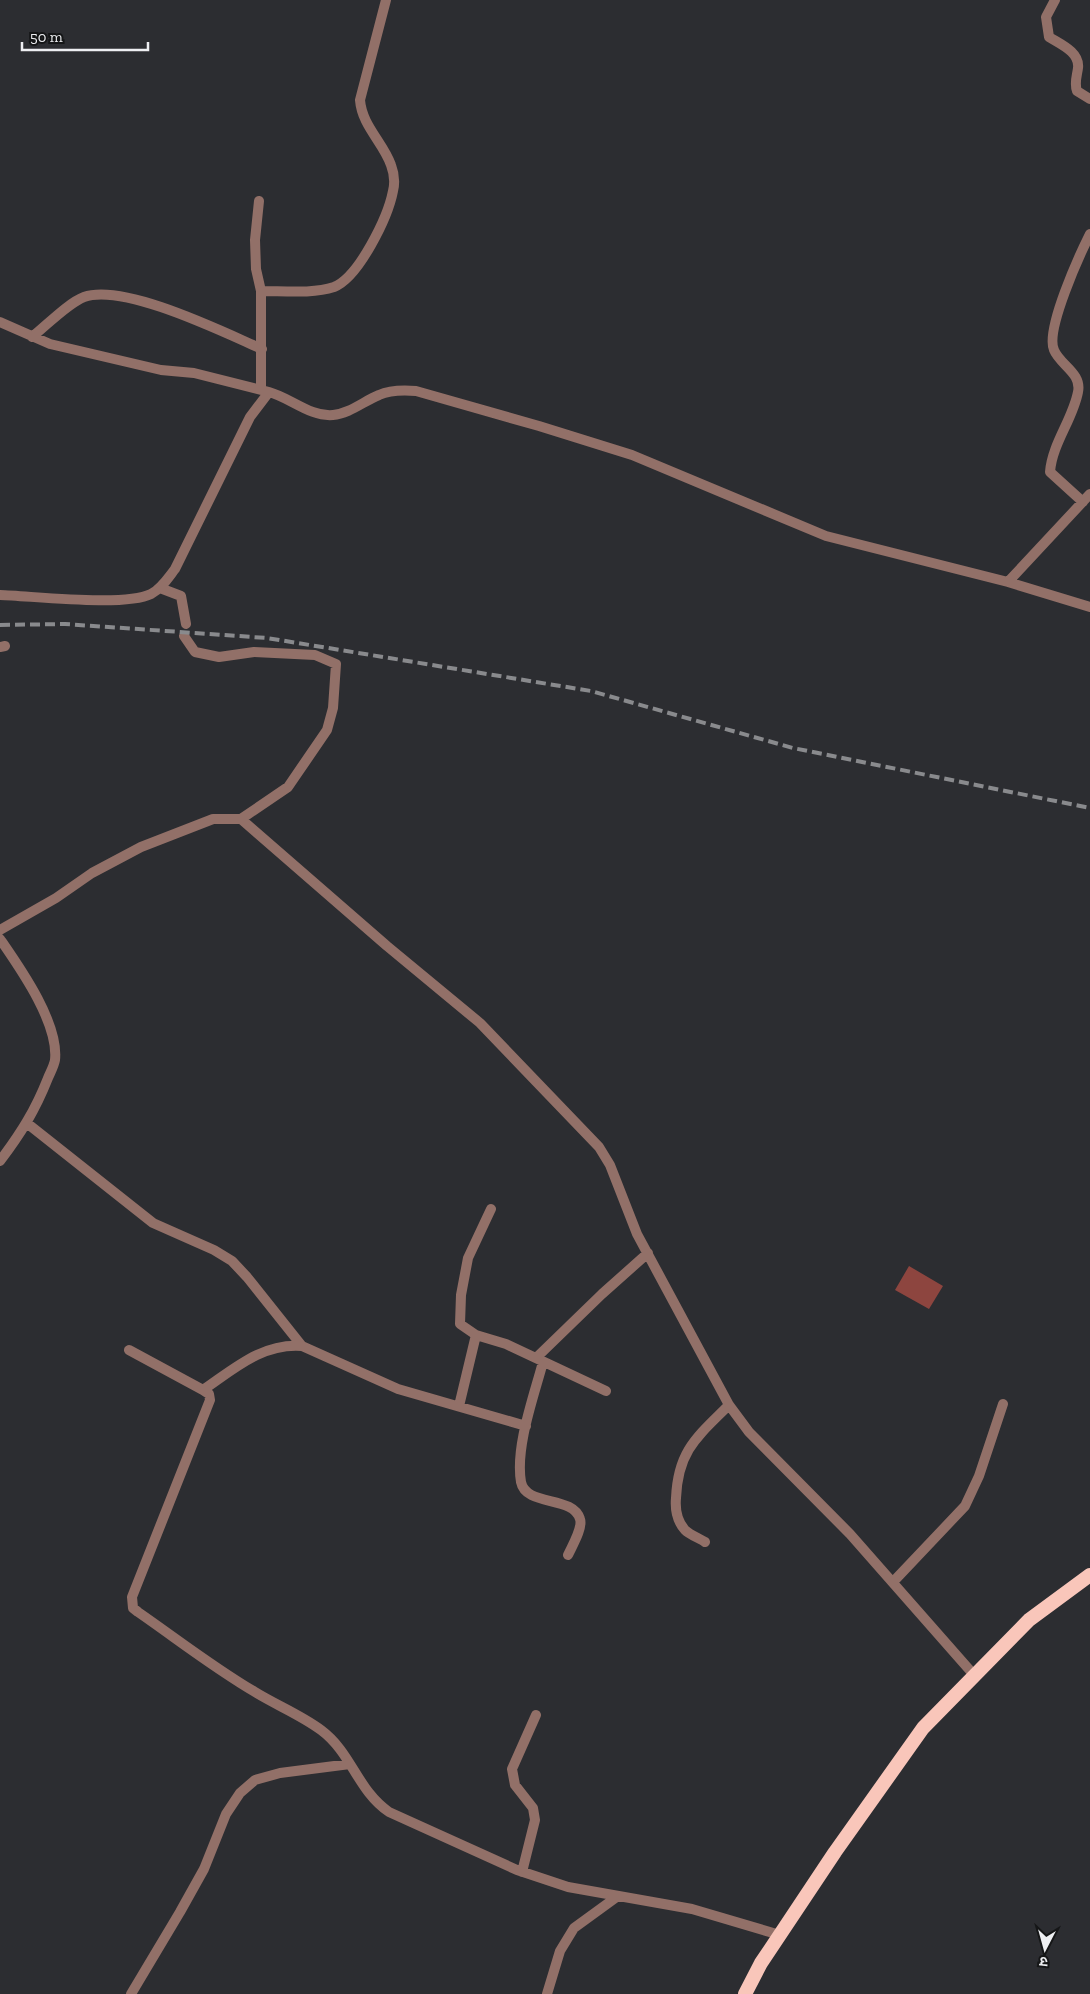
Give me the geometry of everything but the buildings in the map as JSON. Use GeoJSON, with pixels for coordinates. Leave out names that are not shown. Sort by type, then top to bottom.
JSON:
{"type":"FeatureCollection","features":[{"type":"Feature","properties":{"kind":"highway"},"geometry":{"type":"LineString","coordinates":[[747,1993],[780,1935],[835,1852],[923,1728],[1029,1620],[1090,1574]]}},
{"type":"Feature","properties":{"kind":"street"},"geometry":{"type":"LineString","coordinates":[[261,291],[332,287],[342,282],[373,243],[393,192],[394,180],[390,164],[363,117],[360,100],[386,0]]}},
{"type":"Feature","properties":{"kind":"street"},"geometry":{"type":"LineString","coordinates":[[1056,0],[1046,16],[1049,37],[1072,52],[1078,65],[1075,84],[1077,91],[1090,99]]}},
{"type":"Feature","properties":{"kind":"street"},"geometry":{"type":"LineString","coordinates":[[0,595],[129,600],[150,594],[160,588],[175,569],[250,417],[265,391],[261,291],[256,269],[255,240],[260,201]]}},
{"type":"Feature","properties":{"kind":"street"},"geometry":{"type":"LineString","coordinates":[[1008,582],[1087,500],[1050,472],[1079,391],[1075,375],[1058,356],[1053,346],[1057,318],[1070,275],[1090,234]]}},
{"type":"Feature","properties":{"kind":"street"},"geometry":{"type":"LineString","coordinates":[[32,337],[82,298],[104,293],[137,300],[193,319],[262,349]]}},
{"type":"Feature","properties":{"kind":"street"},"geometry":{"type":"LineString","coordinates":[[0,322],[50,344],[162,370],[194,373],[284,396],[312,412],[335,415],[380,395],[406,390],[416,392],[539,426],[632,455],[826,536],[1008,582],[1090,607]]}},
{"type":"Feature","properties":{"kind":"street"},"geometry":{"type":"LineString","coordinates":[[160,588],[182,596],[186,624]]}},
{"type":"Feature","properties":{"kind":"street"},"geometry":{"type":"LineString","coordinates":[[0,930],[56,898],[92,872],[141,847],[213,819],[241,819],[288,787],[327,730],[333,708],[336,664],[315,655],[254,652],[219,657],[195,652],[184,636]]}},
{"type":"Feature","properties":{"kind":"street"},"geometry":{"type":"LineString","coordinates":[[241,819],[387,946],[480,1023],[599,1147],[610,1165],[637,1234],[730,1405],[749,1432],[850,1534],[974,1675]]}},
{"type":"Feature","properties":{"kind":"street"},"geometry":{"type":"LineString","coordinates":[[0,939],[25,975],[53,1041],[55,1061],[28,1124],[0,1161]]}},
{"type":"Feature","properties":{"kind":"street"},"geometry":{"type":"LineString","coordinates":[[28,1124],[153,1223],[214,1250],[232,1262],[247,1277],[302,1346]]}},
{"type":"Feature","properties":{"kind":"street"},"geometry":{"type":"LineString","coordinates":[[491,1209],[468,1258],[461,1295],[460,1324],[476,1335],[506,1344],[606,1391]]}},
{"type":"Feature","properties":{"kind":"street"},"geometry":{"type":"LineString","coordinates":[[568,1555],[581,1525],[580,1518],[570,1508],[529,1494],[524,1490],[521,1483],[521,1455],[540,1360],[602,1294],[648,1252]]}},
{"type":"Feature","properties":{"kind":"street"},"geometry":{"type":"LineString","coordinates":[[459,1406],[476,1335]]}},
{"type":"Feature","properties":{"kind":"street"},"geometry":{"type":"LineString","coordinates":[[203,1390],[258,1352],[285,1345],[302,1346],[398,1390],[526,1426]]}},
{"type":"Feature","properties":{"kind":"street"},"geometry":{"type":"LineString","coordinates":[[129,1350],[208,1394],[208,1407],[132,1596],[133,1608],[254,1692],[320,1729],[337,1744],[365,1790],[375,1802],[389,1812],[522,1872],[568,1887],[692,1909],[780,1935]]}},
{"type":"Feature","properties":{"kind":"street"},"geometry":{"type":"LineString","coordinates":[[893,1582],[965,1506],[979,1476],[1003,1404]]}},
{"type":"Feature","properties":{"kind":"street"},"geometry":{"type":"LineString","coordinates":[[705,1542],[686,1530],[678,1521],[675,1506],[677,1478],[688,1450],[730,1405]]}},
{"type":"Feature","properties":{"kind":"street"},"geometry":{"type":"LineString","coordinates":[[522,1872],[535,1820],[533,1808],[515,1785],[512,1769],[536,1715]]}},
{"type":"Feature","properties":{"kind":"street"},"geometry":{"type":"LineString","coordinates":[[131,1994],[190,1895],[204,1869],[226,1814],[240,1793],[255,1780],[280,1773],[350,1764]]}},
{"type":"Feature","properties":{"kind":"street"},"geometry":{"type":"LineString","coordinates":[[547,1994],[560,1951],[574,1928],[618,1896]]}},
{"type":"Feature","properties":{"kind":"railway"},"geometry":{"type":"LineString","coordinates":[[0,625],[65,624],[267,638],[591,691],[793,748],[1090,808]]}}]}
